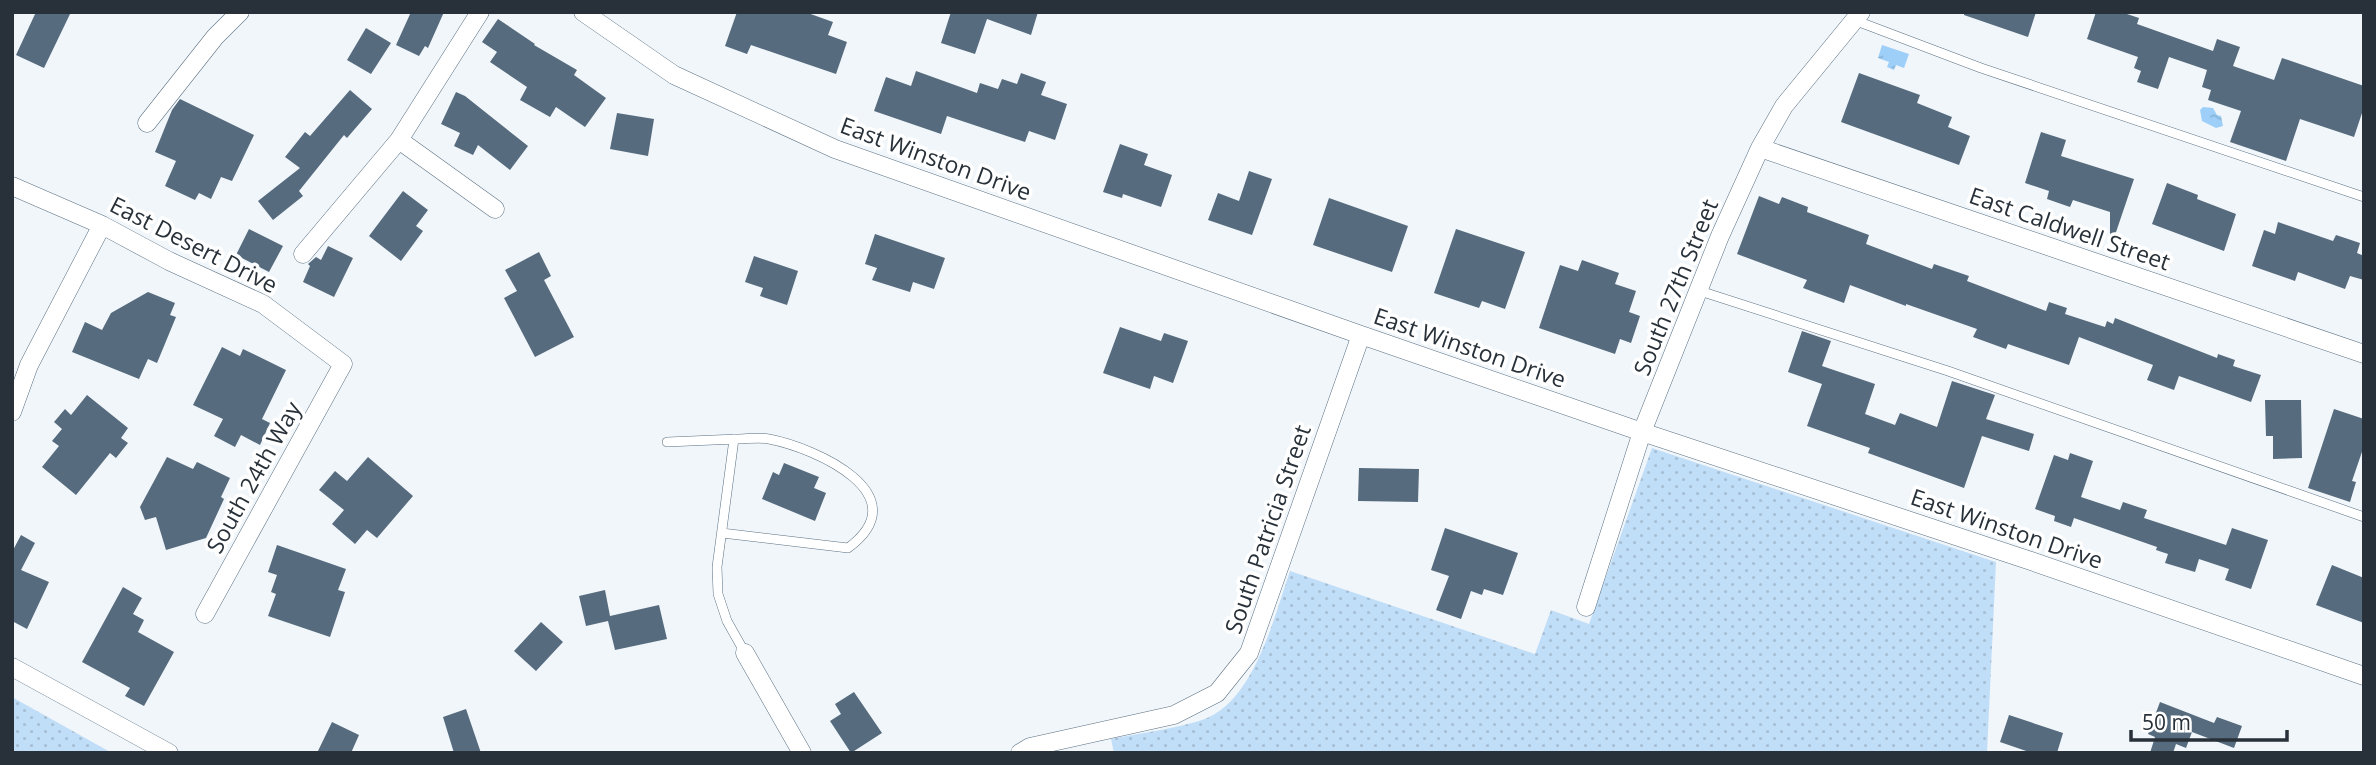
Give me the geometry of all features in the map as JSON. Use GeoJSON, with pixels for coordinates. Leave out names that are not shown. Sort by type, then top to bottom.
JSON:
{"type":"FeatureCollection","features":[{"type":"Feature","properties":{"kind":"street"},"geometry":{"type":"LineString","coordinates":[[146,122],[215,37],[240,12]]}},
{"type":"Feature","properties":{"kind":"street"},"geometry":{"type":"LineString","coordinates":[[303,254],[399,140],[480,12]]}},
{"type":"Feature","properties":{"kind":"street","name":"East Winston Drive"},"geometry":{"type":"LineString","coordinates":[[583,12],[674,75],[835,149],[1642,432],[2028,560],[2364,676]]}},
{"type":"Feature","properties":{"kind":"street","name":"South 27th Street"},"geometry":{"type":"LineString","coordinates":[[1586,607],[1642,432],[1720,236],[1760,148],[1784,106],[1857,16]]}},
{"type":"Feature","properties":{"kind":"street"},"geometry":{"type":"LineString","coordinates":[[399,140],[495,209]]}},
{"type":"Feature","properties":{"kind":"street","name":"East Caldwell Street"},"geometry":{"type":"LineString","coordinates":[[1760,148],[2364,354]]}},
{"type":"Feature","properties":{"kind":"street","name":"East Desert Drive"},"geometry":{"type":"LineString","coordinates":[[12,186],[102,225],[169,261],[263,304],[343,364]]}},
{"type":"Feature","properties":{"kind":"street"},"geometry":{"type":"LineString","coordinates":[[12,412],[30,365],[102,225]]}},
{"type":"Feature","properties":{"kind":"street","name":"South Patricia Street"},"geometry":{"type":"LineString","coordinates":[[1020,753],[1030,747],[1174,715],[1217,693],[1250,653],[1361,335]]}},
{"type":"Feature","properties":{"kind":"street","name":"South 24th Way"},"geometry":{"type":"LineString","coordinates":[[205,614],[343,364]]}},
{"type":"Feature","properties":{"kind":"street"},"geometry":{"type":"LineString","coordinates":[[745,653],[802,753]]}},
{"type":"Feature","properties":{"kind":"street"},"geometry":{"type":"LineString","coordinates":[[12,667],[148,748],[169,753]]}},
{"type":"Feature","properties":{"kind":"lane"},"geometry":{"type":"LineString","coordinates":[[1857,16],[1981,68],[2364,197]]}},
{"type":"Feature","properties":{"kind":"lane"},"geometry":{"type":"LineString","coordinates":[[1700,291],[1948,371],[2364,517]]}},
{"type":"Feature","properties":{"kind":"lane"},"geometry":{"type":"LineString","coordinates":[[667,442],[766,438],[804,448],[846,470],[871,496],[873,517],[864,536],[848,548],[722,533]]}},
{"type":"Feature","properties":{"kind":"lane"},"geometry":{"type":"LineString","coordinates":[[734,439],[717,567],[718,594],[727,621],[745,653]]}},
{"type":"Feature","properties":{"kind":"shaded area"},"geometry":{"type":"Polygon","coordinates":[[[1652,448],[1996,562],[1987,753],[1114,753],[1111,739],[1202,720],[1220,711],[1235,696],[1260,656],[1290,571],[1535,654],[1551,610],[1589,624],[1652,448]]]}},
{"type":"Feature","properties":{"kind":"shaded area"},"geometry":{"type":"Polygon","coordinates":[[[12,697],[112,753],[12,753],[12,697]]]}},
{"type":"Feature","properties":{"kind":"water"},"geometry":{"type":"Polygon","coordinates":[[[1882,45],[1909,54],[1904,68],[1896,65],[1894,70],[1887,67],[1889,62],[1878,58],[1882,45]]]}},
{"type":"Feature","properties":{"kind":"water"},"geometry":{"type":"Polygon","coordinates":[[[2203,107],[2213,108],[2217,115],[2221,116],[2223,126],[2216,128],[2202,121],[2200,110],[2203,107]]]}},
{"type":"Feature","properties":{"kind":"building"},"geometry":{"type":"Polygon","coordinates":[[[36,12],[71,12],[44,68],[16,55],[36,12]]]}},
{"type":"Feature","properties":{"kind":"building"},"geometry":{"type":"Polygon","coordinates":[[[411,12],[444,12],[428,48],[425,46],[419,56],[396,45],[411,12]]]}},
{"type":"Feature","properties":{"kind":"building"},"geometry":{"type":"Polygon","coordinates":[[[737,12],[805,12],[833,22],[828,35],[847,42],[836,74],[751,45],[747,54],[725,46],[737,12]]]}},
{"type":"Feature","properties":{"kind":"building"},"geometry":{"type":"Polygon","coordinates":[[[951,12],[1038,12],[1031,35],[987,19],[975,54],[941,43],[951,12]]]}},
{"type":"Feature","properties":{"kind":"building"},"geometry":{"type":"Polygon","coordinates":[[[1964,12],[2036,12],[2028,37],[1964,15],[1964,12]]]}},
{"type":"Feature","properties":{"kind":"building"},"geometry":{"type":"Polygon","coordinates":[[[2096,12],[2121,12],[2139,18],[2137,24],[2213,51],[2217,39],[2240,47],[2233,66],[2274,80],[2282,58],[2364,86],[2364,107],[2354,137],[2300,119],[2286,161],[2230,142],[2241,111],[2208,100],[2211,90],[2202,87],[2207,70],[2169,57],[2158,89],[2137,82],[2141,71],[2134,68],[2138,57],[2087,39],[2096,12]]]}},
{"type":"Feature","properties":{"kind":"building"},"geometry":{"type":"Polygon","coordinates":[[[498,19],[534,45],[577,70],[574,75],[606,98],[585,127],[556,107],[550,117],[520,100],[527,87],[490,62],[497,52],[482,42],[498,19]]]}},
{"type":"Feature","properties":{"kind":"building"},"geometry":{"type":"Polygon","coordinates":[[[366,28],[391,43],[371,74],[347,60],[366,28]]]}},
{"type":"Feature","properties":{"kind":"building"},"geometry":{"type":"Polygon","coordinates":[[[916,71],[977,93],[980,83],[998,89],[1002,79],[1017,84],[1021,73],[1046,82],[1041,95],[1067,104],[1055,140],[1029,131],[1025,142],[947,116],[941,134],[874,111],[886,77],[911,86],[916,71]]]}},
{"type":"Feature","properties":{"kind":"building"},"geometry":{"type":"Polygon","coordinates":[[[1859,73],[1920,95],[1917,103],[1952,117],[1948,127],[1970,136],[1959,165],[1841,122],[1859,73]]]}},
{"type":"Feature","properties":{"kind":"building"},"geometry":{"type":"Polygon","coordinates":[[[350,90],[372,109],[347,138],[344,135],[299,191],[303,196],[273,220],[258,201],[300,168],[285,157],[305,132],[310,136],[350,90]]]}},
{"type":"Feature","properties":{"kind":"building"},"geometry":{"type":"Polygon","coordinates":[[[456,92],[465,96],[528,146],[510,170],[478,145],[473,155],[454,146],[460,133],[441,124],[456,92]]]}},
{"type":"Feature","properties":{"kind":"building"},"geometry":{"type":"Polygon","coordinates":[[[180,99],[254,135],[232,181],[221,177],[211,199],[199,193],[195,200],[165,186],[176,161],[155,152],[172,110],[180,99]]]}},
{"type":"Feature","properties":{"kind":"building"},"geometry":{"type":"Polygon","coordinates":[[[617,113],[654,119],[648,156],[610,149],[617,113]]]}},
{"type":"Feature","properties":{"kind":"building"},"geometry":{"type":"Polygon","coordinates":[[[2041,132],[2066,140],[2061,156],[2134,179],[2113,241],[2110,240],[2110,212],[2073,200],[2070,207],[2047,199],[2049,191],[2025,183],[2041,132]]]}},
{"type":"Feature","properties":{"kind":"building"},"geometry":{"type":"Polygon","coordinates":[[[1120,144],[1148,154],[1144,165],[1172,175],[1161,207],[1123,194],[1122,198],[1103,192],[1120,144]]]}},
{"type":"Feature","properties":{"kind":"building"},"geometry":{"type":"Polygon","coordinates":[[[1249,171],[1272,179],[1252,235],[1208,220],[1218,193],[1239,201],[1249,171]]]}},
{"type":"Feature","properties":{"kind":"building"},"geometry":{"type":"Polygon","coordinates":[[[2167,183],[2198,195],[2197,199],[2236,214],[2224,251],[2152,224],[2167,183]]]}},
{"type":"Feature","properties":{"kind":"building"},"geometry":{"type":"Polygon","coordinates":[[[403,191],[428,210],[416,226],[423,231],[401,261],[369,236],[403,191]]]}},
{"type":"Feature","properties":{"kind":"building"},"geometry":{"type":"Polygon","coordinates":[[[1759,196],[1779,204],[1782,197],[1808,207],[1807,212],[1869,235],[1866,244],[1932,269],[1934,264],[1969,276],[1967,281],[2046,311],[2049,302],[2067,308],[2065,314],[2105,327],[2107,321],[2113,324],[2115,318],[2217,358],[2218,354],[2235,360],[2233,366],[2261,375],[2251,402],[2179,376],[2174,390],[2147,380],[2153,365],[2079,337],[2069,365],[2008,344],[2006,349],[1973,337],[1977,329],[1850,285],[1844,303],[1803,288],[1807,280],[1737,254],[1759,196]]]}},
{"type":"Feature","properties":{"kind":"building"},"geometry":{"type":"Polygon","coordinates":[[[1329,198],[1408,226],[1392,272],[1313,245],[1329,198]]]}},
{"type":"Feature","properties":{"kind":"building"},"geometry":{"type":"Polygon","coordinates":[[[2278,222],[2333,241],[2336,235],[2360,243],[2357,253],[2364,256],[2364,280],[2350,276],[2345,289],[2298,272],[2295,281],[2252,266],[2264,230],[2275,234],[2278,222]]]}},
{"type":"Feature","properties":{"kind":"building"},"geometry":{"type":"Polygon","coordinates":[[[249,229],[283,246],[269,272],[236,255],[249,229]]]}},
{"type":"Feature","properties":{"kind":"building"},"geometry":{"type":"Polygon","coordinates":[[[1456,229],[1525,252],[1505,309],[1482,301],[1479,308],[1434,293],[1456,229]]]}},
{"type":"Feature","properties":{"kind":"building"},"geometry":{"type":"Polygon","coordinates":[[[875,234],[945,258],[934,289],[913,282],[910,292],[872,280],[877,268],[865,264],[875,234]]]}},
{"type":"Feature","properties":{"kind":"building"},"geometry":{"type":"Polygon","coordinates":[[[328,246],[353,258],[334,297],[303,282],[310,266],[308,264],[316,257],[321,260],[328,246]]]}},
{"type":"Feature","properties":{"kind":"building"},"geometry":{"type":"Polygon","coordinates":[[[539,252],[551,276],[544,280],[574,337],[535,357],[504,298],[517,291],[505,270],[539,252]]]}},
{"type":"Feature","properties":{"kind":"building"},"geometry":{"type":"Polygon","coordinates":[[[754,256],[798,271],[787,305],[760,296],[763,288],[745,282],[754,256]]]}},
{"type":"Feature","properties":{"kind":"building"},"geometry":{"type":"Polygon","coordinates":[[[1582,260],[1619,273],[1615,284],[1636,291],[1629,312],[1640,316],[1631,343],[1620,339],[1615,354],[1539,328],[1560,265],[1578,271],[1582,260]]]}},
{"type":"Feature","properties":{"kind":"building"},"geometry":{"type":"Polygon","coordinates":[[[148,292],[175,303],[170,315],[176,317],[157,363],[148,359],[139,379],[72,352],[85,322],[102,330],[111,313],[148,292]]]}},
{"type":"Feature","properties":{"kind":"building"},"geometry":{"type":"Polygon","coordinates":[[[1120,327],[1161,341],[1164,333],[1188,341],[1173,383],[1154,376],[1150,389],[1103,373],[1120,327]]]}},
{"type":"Feature","properties":{"kind":"building"},"geometry":{"type":"Polygon","coordinates":[[[1802,331],[1831,341],[1822,366],[1875,384],[1865,414],[1895,425],[1900,413],[1937,427],[1952,381],[1995,395],[1986,419],[2034,434],[2029,451],[1982,436],[1964,488],[1868,453],[1870,448],[1807,426],[1822,384],[1788,372],[1802,331]]]}},
{"type":"Feature","properties":{"kind":"building"},"geometry":{"type":"Polygon","coordinates":[[[222,347],[240,356],[243,349],[286,370],[262,419],[270,423],[260,445],[241,435],[235,447],[214,436],[223,419],[193,405],[222,347]]]}},
{"type":"Feature","properties":{"kind":"building"},"geometry":{"type":"Polygon","coordinates":[[[87,395],[128,428],[121,438],[128,443],[116,458],[110,453],[76,495],[42,467],[59,446],[52,441],[62,429],[54,422],[65,409],[71,415],[87,395]]]}},
{"type":"Feature","properties":{"kind":"building"},"geometry":{"type":"Polygon","coordinates":[[[2265,400],[2301,400],[2302,458],[2273,459],[2273,436],[2266,436],[2265,400]]]}},
{"type":"Feature","properties":{"kind":"building"},"geometry":{"type":"Polygon","coordinates":[[[2334,409],[2364,419],[2364,446],[2352,481],[2356,482],[2350,502],[2308,488],[2334,409]]]}},
{"type":"Feature","properties":{"kind":"building"},"geometry":{"type":"Polygon","coordinates":[[[2070,453],[2093,461],[2081,497],[2120,510],[2123,502],[2147,510],[2144,518],[2226,545],[2232,528],[2268,540],[2251,589],[2225,580],[2229,569],[2199,559],[2195,572],[2165,563],[2168,554],[2156,550],[2157,547],[2074,518],[2071,527],[2054,521],[2055,516],[2035,509],[2054,455],[2068,460],[2070,453]]]}},
{"type":"Feature","properties":{"kind":"building"},"geometry":{"type":"Polygon","coordinates":[[[167,457],[193,469],[197,462],[230,478],[221,497],[224,499],[206,538],[166,550],[156,517],[145,520],[140,507],[167,457]]]}},
{"type":"Feature","properties":{"kind":"building"},"geometry":{"type":"Polygon","coordinates":[[[368,457],[413,496],[377,538],[367,530],[355,544],[332,524],[344,510],[319,490],[335,471],[347,481],[368,457]]]}},
{"type":"Feature","properties":{"kind":"building"},"geometry":{"type":"Polygon","coordinates":[[[784,463],[819,477],[814,488],[826,493],[815,521],[762,499],[773,472],[779,475],[784,463]]]}},
{"type":"Feature","properties":{"kind":"building"},"geometry":{"type":"Polygon","coordinates":[[[1359,468],[1419,469],[1418,502],[1358,501],[1359,468]]]}},
{"type":"Feature","properties":{"kind":"building"},"geometry":{"type":"Polygon","coordinates":[[[1445,528],[1518,553],[1503,595],[1484,589],[1482,595],[1471,591],[1461,619],[1436,610],[1449,576],[1431,570],[1445,528]]]}},
{"type":"Feature","properties":{"kind":"building"},"geometry":{"type":"Polygon","coordinates":[[[21,535],[35,543],[21,570],[49,582],[27,629],[12,621],[12,552],[21,535]]]}},
{"type":"Feature","properties":{"kind":"building"},"geometry":{"type":"Polygon","coordinates":[[[277,545],[346,569],[338,590],[345,592],[330,637],[268,616],[276,594],[271,592],[277,575],[268,572],[277,545]]]}},
{"type":"Feature","properties":{"kind":"building"},"geometry":{"type":"Polygon","coordinates":[[[2332,565],[2364,578],[2364,623],[2316,605],[2332,565]]]}},
{"type":"Feature","properties":{"kind":"building"},"geometry":{"type":"Polygon","coordinates":[[[123,587],[142,598],[133,614],[144,620],[138,632],[174,652],[144,706],[125,696],[130,688],[82,662],[123,587]]]}},
{"type":"Feature","properties":{"kind":"building"},"geometry":{"type":"Polygon","coordinates":[[[605,590],[610,616],[659,605],[667,639],[615,650],[608,621],[586,626],[579,596],[605,590]]]}},
{"type":"Feature","properties":{"kind":"building"},"geometry":{"type":"Polygon","coordinates":[[[541,622],[563,642],[536,671],[514,651],[541,622]]]}},
{"type":"Feature","properties":{"kind":"building"},"geometry":{"type":"Polygon","coordinates":[[[854,692],[882,733],[851,753],[830,721],[841,714],[835,704],[854,692]]]}},
{"type":"Feature","properties":{"kind":"building"},"geometry":{"type":"Polygon","coordinates":[[[2160,702],[2214,723],[2217,717],[2242,726],[2234,748],[2192,732],[2186,748],[2176,744],[2173,753],[2150,753],[2155,737],[2148,734],[2160,702]]]}},
{"type":"Feature","properties":{"kind":"building"},"geometry":{"type":"Polygon","coordinates":[[[466,709],[481,753],[454,753],[443,717],[466,709]]]}},
{"type":"Feature","properties":{"kind":"building"},"geometry":{"type":"Polygon","coordinates":[[[2009,715],[2063,733],[2057,753],[2032,753],[2000,742],[2009,715]]]}},
{"type":"Feature","properties":{"kind":"building"},"geometry":{"type":"Polygon","coordinates":[[[332,722],[359,735],[351,753],[317,753],[332,722]]]}}]}
